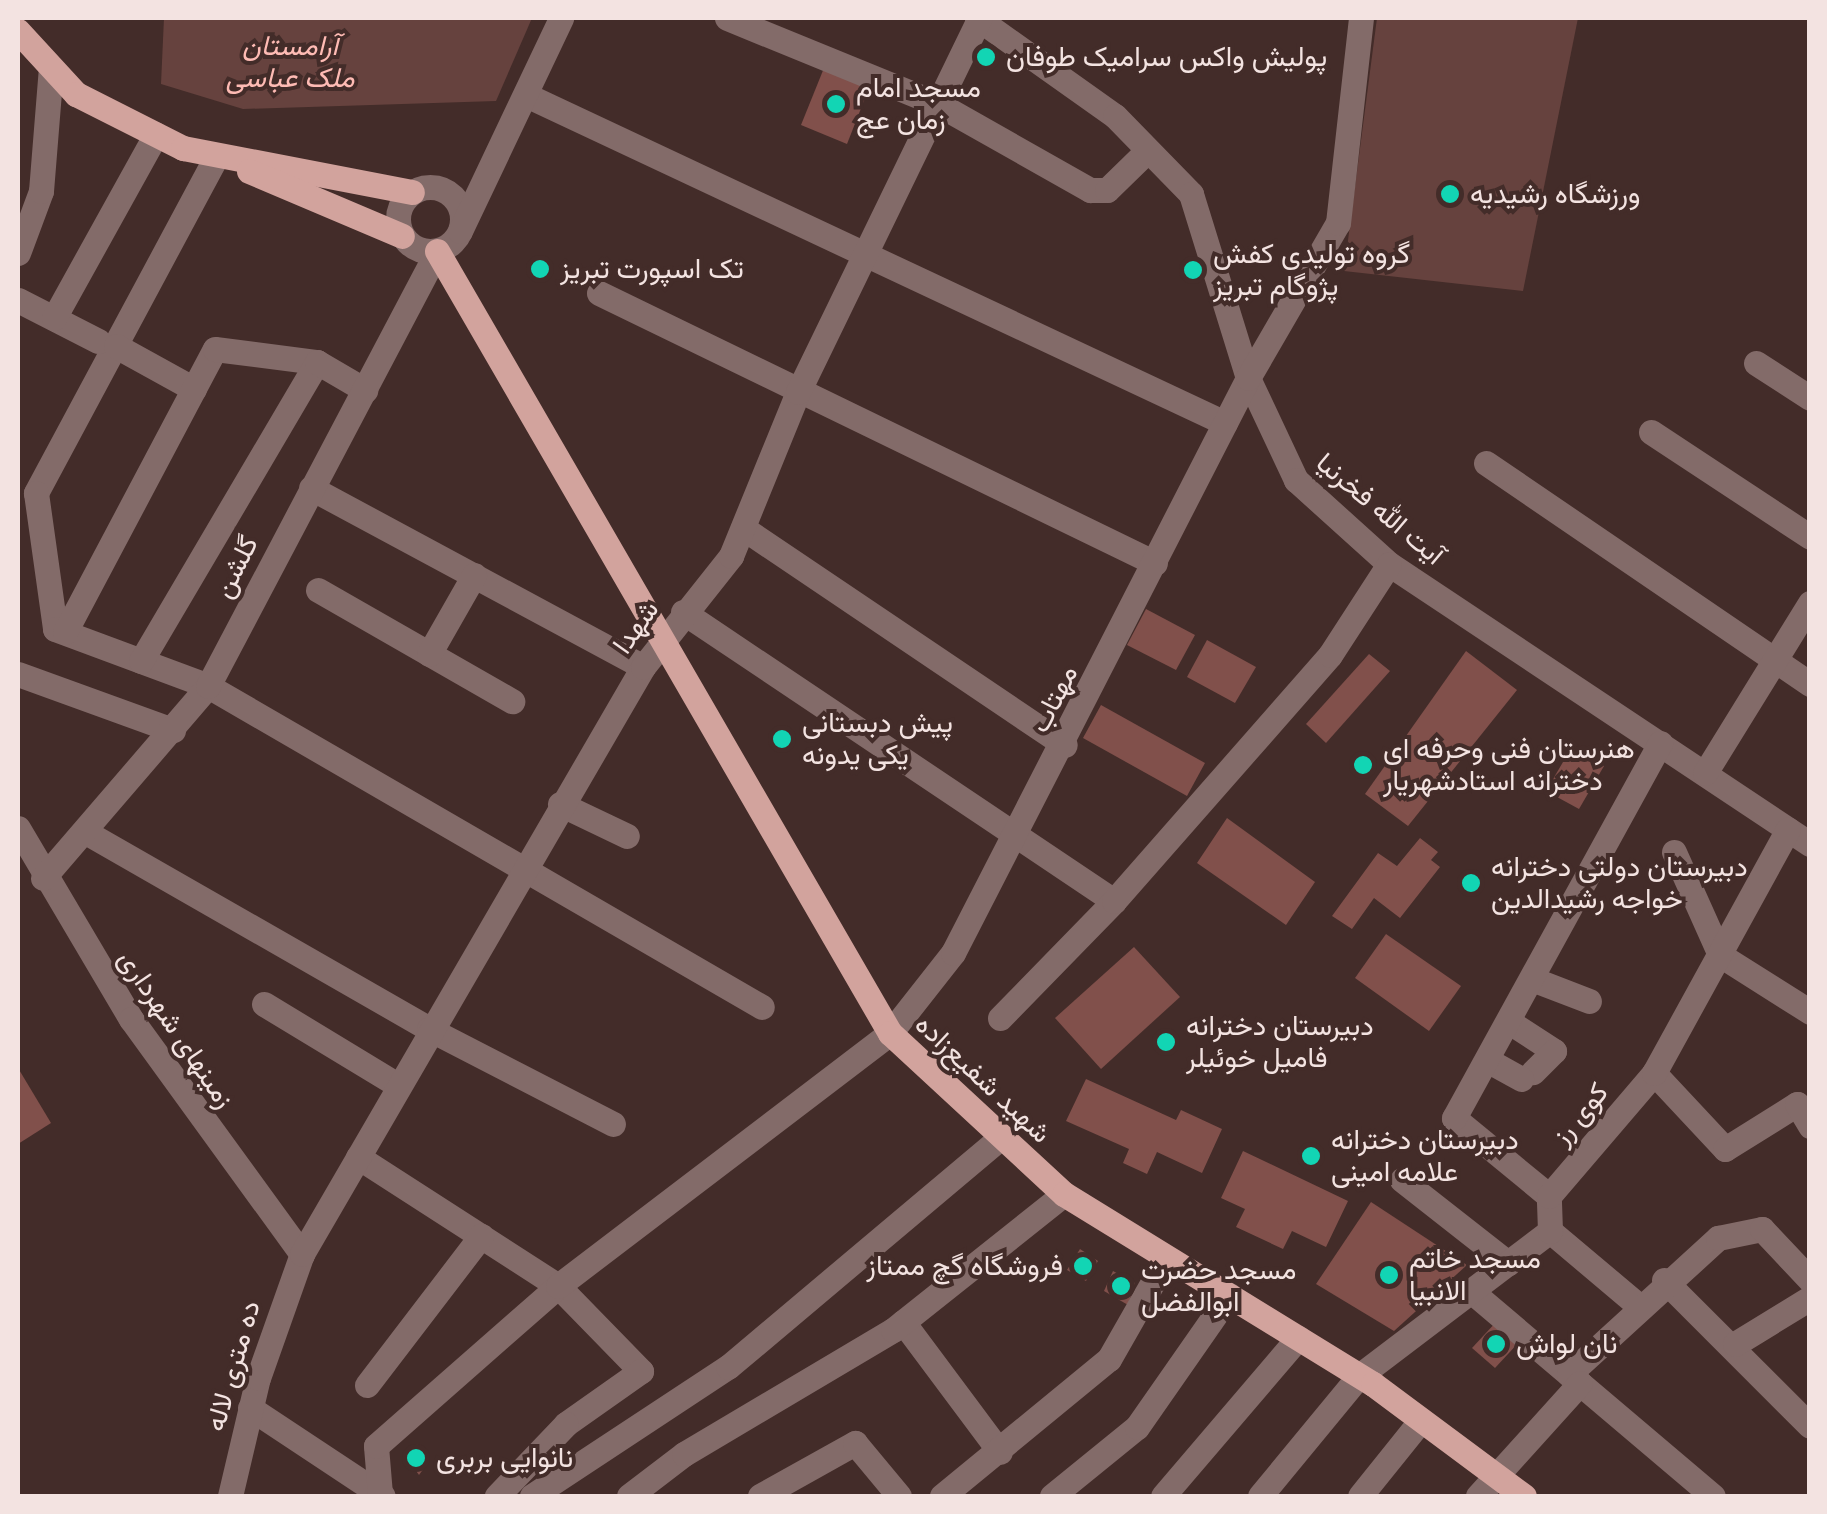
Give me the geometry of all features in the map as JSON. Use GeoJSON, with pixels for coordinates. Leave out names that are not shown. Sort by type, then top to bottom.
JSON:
{"type":"FeatureCollection","features":[{"type":"Feature","properties":{"kind":"main road"},"geometry":{"type":"LineString","coordinates":[[18,31],[76,94],[156,134],[402,236]]}},
{"type":"Feature","properties":{"kind":"main road"},"geometry":{"type":"LineString","coordinates":[[221,160],[412,192]]}},
{"type":"Feature","properties":{"kind":"main road","name":"شهید شفیع‌زاده"},"geometry":{"type":"LineString","coordinates":[[449,242],[509,366],[890,1033],[1064,1194],[1165,1261],[1359,1376],[1524,1496]]}},
{"type":"Feature","properties":{"kind":"street","name":"گلشن"},"geometry":{"type":"LineString","coordinates":[[43,878],[65,846],[89,834],[208,686],[311,488],[510,133],[562,18]]}},
{"type":"Feature","properties":{"kind":"street"},"geometry":{"type":"LineString","coordinates":[[727,18],[938,104],[1090,190],[1107,190],[1148,150]]}},
{"type":"Feature","properties":{"kind":"street","name":"شهدا"},"geometry":{"type":"LineString","coordinates":[[302,1254],[518,872],[643,667],[663,636],[732,556],[798,392],[979,18]]}},
{"type":"Feature","properties":{"kind":"street","name":"آیت الله فخرنیا"},"geometry":{"type":"LineString","coordinates":[[979,18],[1115,116],[1191,194],[1248,378],[1296,480],[1389,564],[1810,844]]}},
{"type":"Feature","properties":{"kind":"street","name":"مهتاب"},"geometry":{"type":"LineString","coordinates":[[382,1495],[376,1446],[558,1286],[890,1033],[953,953],[1018,836],[1248,378],[1338,223],[1361,18]]}},
{"type":"Feature","properties":{"kind":"street"},"geometry":{"type":"LineString","coordinates":[[18,252],[40,190],[51,67]]}},
{"type":"Feature","properties":{"kind":"street"},"geometry":{"type":"LineString","coordinates":[[526,96],[1225,424]]}},
{"type":"Feature","properties":{"kind":"street"},"geometry":{"type":"LineString","coordinates":[[450,194],[510,133]]}},
{"type":"Feature","properties":{"kind":"street"},"geometry":{"type":"LineString","coordinates":[[54,318],[156,134]]}},
{"type":"Feature","properties":{"kind":"street"},"geometry":{"type":"LineString","coordinates":[[221,160],[107,344],[27,488],[55,628],[208,686],[518,872],[762,1007]]}},
{"type":"Feature","properties":{"kind":"street"},"geometry":{"type":"LineString","coordinates":[[435,187],[450,194],[461,211],[449,242],[402,236],[397,218],[412,192],[435,187]]}},
{"type":"Feature","properties":{"kind":"street"},"geometry":{"type":"LineString","coordinates":[[599,292],[1155,564]]}},
{"type":"Feature","properties":{"kind":"street"},"geometry":{"type":"LineString","coordinates":[[18,300],[194,389]]}},
{"type":"Feature","properties":{"kind":"street"},"geometry":{"type":"LineString","coordinates":[[65,632],[214,348],[317,362],[365,390]]}},
{"type":"Feature","properties":{"kind":"street"},"geometry":{"type":"LineString","coordinates":[[141,661],[317,362]]}},
{"type":"Feature","properties":{"kind":"street"},"geometry":{"type":"LineString","coordinates":[[1756,363],[1810,398]]}},
{"type":"Feature","properties":{"kind":"street"},"geometry":{"type":"LineString","coordinates":[[1651,432],[1810,537]]}},
{"type":"Feature","properties":{"kind":"street"},"geometry":{"type":"LineString","coordinates":[[1486,463],[1810,684]]}},
{"type":"Feature","properties":{"kind":"street"},"geometry":{"type":"LineString","coordinates":[[311,488],[643,667]]}},
{"type":"Feature","properties":{"kind":"street"},"geometry":{"type":"LineString","coordinates":[[743,528],[1064,744]]}},
{"type":"Feature","properties":{"kind":"street"},"geometry":{"type":"LineString","coordinates":[[1000,1018],[1114,901],[1330,654],[1389,564]]}},
{"type":"Feature","properties":{"kind":"street"},"geometry":{"type":"LineString","coordinates":[[429,654],[474,576]]}},
{"type":"Feature","properties":{"kind":"street"},"geometry":{"type":"LineString","coordinates":[[318,590],[512,702]]}},
{"type":"Feature","properties":{"kind":"street"},"geometry":{"type":"LineString","coordinates":[[1705,772],[1810,603]]}},
{"type":"Feature","properties":{"kind":"street"},"geometry":{"type":"LineString","coordinates":[[684,612],[1114,901]]}},
{"type":"Feature","properties":{"kind":"street"},"geometry":{"type":"LineString","coordinates":[[18,674],[173,730]]}},
{"type":"Feature","properties":{"kind":"street"},"geometry":{"type":"LineString","coordinates":[[1638,1304],[1550,1231],[1549,1196],[1454,1118],[1660,742]]}},
{"type":"Feature","properties":{"kind":"street"},"geometry":{"type":"LineString","coordinates":[[560,804],[627,836]]}},
{"type":"Feature","properties":{"kind":"street","name":"زمینهای شهرداری"},"geometry":{"type":"LineString","coordinates":[[18,828],[43,878],[152,1050],[302,1254]]}},
{"type":"Feature","properties":{"kind":"street","name":"کوی رز"},"geometry":{"type":"LineString","coordinates":[[1549,1196],[1654,1073],[1788,829]]}},
{"type":"Feature","properties":{"kind":"street"},"geometry":{"type":"LineString","coordinates":[[89,834],[428,1029],[613,1124]]}},
{"type":"Feature","properties":{"kind":"street"},"geometry":{"type":"LineString","coordinates":[[1674,852],[1720,955],[1810,1012]]}},
{"type":"Feature","properties":{"kind":"street"},"geometry":{"type":"LineString","coordinates":[[1532,979],[1589,1001]]}},
{"type":"Feature","properties":{"kind":"street"},"geometry":{"type":"LineString","coordinates":[[264,1004],[398,1085]]}},
{"type":"Feature","properties":{"kind":"street"},"geometry":{"type":"LineString","coordinates":[[1486,1060],[1527,1076],[1554,1052],[1508,1022]]}},
{"type":"Feature","properties":{"kind":"street"},"geometry":{"type":"LineString","coordinates":[[1654,1073],[1724,1149],[1797,1104],[1810,1126]]}},
{"type":"Feature","properties":{"kind":"street"},"geometry":{"type":"LineString","coordinates":[[532,1496],[728,1367],[1000,1138]]}},
{"type":"Feature","properties":{"kind":"street"},"geometry":{"type":"LineString","coordinates":[[358,1157],[558,1286],[641,1372],[566,1424],[497,1496]]}},
{"type":"Feature","properties":{"kind":"street"},"geometry":{"type":"LineString","coordinates":[[1402,1180],[1508,1263]]}},
{"type":"Feature","properties":{"kind":"street"},"geometry":{"type":"LineString","coordinates":[[629,1496],[684,1454],[903,1322],[1064,1194]]}},
{"type":"Feature","properties":{"kind":"street"},"geometry":{"type":"LineString","coordinates":[[1478,1496],[1638,1304],[1718,1238],[1762,1229],[1810,1280]]}},
{"type":"Feature","properties":{"kind":"street"},"geometry":{"type":"LineString","coordinates":[[1260,1496],[1359,1376],[1550,1231]]}},
{"type":"Feature","properties":{"kind":"street"},"geometry":{"type":"LineString","coordinates":[[367,1385],[481,1236]]}},
{"type":"Feature","properties":{"kind":"street","name":"ده متری لاله"},"geometry":{"type":"LineString","coordinates":[[230,1496],[250,1408],[302,1254]]}},
{"type":"Feature","properties":{"kind":"street"},"geometry":{"type":"LineString","coordinates":[[942,1496],[1108,1359],[1165,1261]]}},
{"type":"Feature","properties":{"kind":"street"},"geometry":{"type":"LineString","coordinates":[[1664,1280],[1735,1344],[1810,1426]]}},
{"type":"Feature","properties":{"kind":"street"},"geometry":{"type":"LineString","coordinates":[[1471,1290],[1714,1496]]}},
{"type":"Feature","properties":{"kind":"street"},"geometry":{"type":"LineString","coordinates":[[1052,1496],[1137,1427],[1229,1296]]}},
{"type":"Feature","properties":{"kind":"street"},"geometry":{"type":"LineString","coordinates":[[1735,1344],[1810,1298]]}},
{"type":"Feature","properties":{"kind":"street"},"geometry":{"type":"LineString","coordinates":[[903,1322],[1000,1452]]}},
{"type":"Feature","properties":{"kind":"street"},"geometry":{"type":"LineString","coordinates":[[1164,1496],[1298,1338]]}},
{"type":"Feature","properties":{"kind":"street"},"geometry":{"type":"LineString","coordinates":[[250,1408],[382,1495]]}},
{"type":"Feature","properties":{"kind":"street"},"geometry":{"type":"LineString","coordinates":[[1360,1496],[1422,1420]]}},
{"type":"Feature","properties":{"kind":"street"},"geometry":{"type":"LineString","coordinates":[[760,1496],[855,1444],[899,1496]]}},
{"type":"Feature","properties":{"kind":"green space","name":"آرامستان ملک عباسی"},"geometry":{"type":"Polygon","coordinates":[[[164,18],[532,18],[496,101],[243,109],[161,84],[164,18]]]}},
{"type":"Feature","properties":{"kind":"green space","name":"ورزشگاه رشیدیه"},"geometry":{"type":"Polygon","coordinates":[[[1377,18],[1578,18],[1523,291],[1344,271],[1377,18]]]}},
{"type":"Feature","properties":{"kind":"building","name":"مسجد امام زمان عج"},"geometry":{"type":"Polygon","coordinates":[[[826,63],[871,83],[847,144],[801,125],[826,63]]]}},
{"type":"Feature","properties":{"kind":"building"},"geometry":{"type":"Polygon","coordinates":[[[1146,609],[1195,635],[1176,670],[1127,645],[1146,609]]]}},
{"type":"Feature","properties":{"kind":"building"},"geometry":{"type":"Polygon","coordinates":[[[1207,640],[1256,667],[1235,703],[1187,677],[1207,640]]]}},
{"type":"Feature","properties":{"kind":"building"},"geometry":{"type":"Polygon","coordinates":[[[1466,651],[1517,690],[1408,826],[1365,794],[1466,651]]]}},
{"type":"Feature","properties":{"kind":"building"},"geometry":{"type":"Polygon","coordinates":[[[1369,654],[1390,671],[1326,743],[1306,724],[1369,654]]]}},
{"type":"Feature","properties":{"kind":"building"},"geometry":{"type":"Polygon","coordinates":[[[1101,705],[1205,763],[1187,796],[1083,738],[1101,705]]]}},
{"type":"Feature","properties":{"kind":"building"},"geometry":{"type":"Polygon","coordinates":[[[1573,745],[1604,766],[1579,809],[1546,791],[1573,745]]]}},
{"type":"Feature","properties":{"kind":"building"},"geometry":{"type":"Polygon","coordinates":[[[1227,818],[1315,882],[1286,925],[1197,863],[1227,818]]]}},
{"type":"Feature","properties":{"kind":"building"},"geometry":{"type":"Polygon","coordinates":[[[1420,838],[1438,852],[1431,860],[1440,867],[1400,918],[1374,898],[1352,929],[1332,916],[1378,853],[1397,866],[1420,838]]]}},
{"type":"Feature","properties":{"kind":"building"},"geometry":{"type":"Polygon","coordinates":[[[1386,934],[1461,986],[1429,1031],[1355,978],[1386,934]]]}},
{"type":"Feature","properties":{"kind":"building"},"geometry":{"type":"Polygon","coordinates":[[[1134,947],[1180,997],[1101,1069],[1055,1018],[1134,947]]]}},
{"type":"Feature","properties":{"kind":"building"},"geometry":{"type":"Polygon","coordinates":[[[18,1068],[51,1123],[18,1144],[18,1068]]]}},
{"type":"Feature","properties":{"kind":"building"},"geometry":{"type":"Polygon","coordinates":[[[1086,1079],[1176,1120],[1181,1110],[1222,1129],[1202,1173],[1157,1152],[1147,1174],[1123,1163],[1129,1149],[1066,1121],[1086,1079]]]}},
{"type":"Feature","properties":{"kind":"building"},"geometry":{"type":"Polygon","coordinates":[[[1243,1151],[1348,1201],[1326,1247],[1292,1231],[1283,1249],[1236,1227],[1245,1209],[1221,1198],[1243,1151]]]}},
{"type":"Feature","properties":{"kind":"building","name":"مسجد خاتم الانبیا"},"geometry":{"type":"Polygon","coordinates":[[[1371,1202],[1467,1265],[1394,1331],[1316,1284],[1371,1202]]]}},
{"type":"Feature","properties":{"kind":"building","name":"فروشگاه گچ ممتاز"},"geometry":{"type":"Polygon","coordinates":[[[1080,1249],[1098,1261],[1086,1281],[1067,1270],[1080,1249]]]}},
{"type":"Feature","properties":{"kind":"building","name":"مسجد حضرت ابوالفضل"},"geometry":{"type":"Polygon","coordinates":[[[1113,1271],[1135,1283],[1128,1305],[1104,1291],[1113,1271]]]}},
{"type":"Feature","properties":{"kind":"building","name":"نان لواش"},"geometry":{"type":"Polygon","coordinates":[[[1498,1320],[1521,1340],[1495,1368],[1472,1348],[1498,1320]]]}},
{"type":"Feature","properties":{"kind":"building","name":"نانوایی بربری"},"geometry":{"type":"Polygon","coordinates":[[[417,1444],[429,1461],[419,1475],[404,1454],[417,1444]]]}},
{"type":"Feature","properties":{"kind":"place","name":"پولیش واکس سرامیک طوفان"},"geometry":{"type":"Point","coordinates":[986,57]}},
{"type":"Feature","properties":{"kind":"place","name":"مسجد امام زمان عج"},"geometry":{"type":"Point","coordinates":[836,104]}},
{"type":"Feature","properties":{"kind":"place","name":"ورزشگاه رشیدیه"},"geometry":{"type":"Point","coordinates":[1450,194]}},
{"type":"Feature","properties":{"kind":"place","name":"تک اسپورت تبریز"},"geometry":{"type":"Point","coordinates":[540,269]}},
{"type":"Feature","properties":{"kind":"place","name":"گروه تولیدی کفش پژوگام تبریز"},"geometry":{"type":"Point","coordinates":[1193,270]}},
{"type":"Feature","properties":{"kind":"place","name":"پیش دبستانی یکی یدونه"},"geometry":{"type":"Point","coordinates":[782,739]}},
{"type":"Feature","properties":{"kind":"place","name":"هنرستان فنی وحرفه ای دخترانه استادشهریار"},"geometry":{"type":"Point","coordinates":[1363,765]}},
{"type":"Feature","properties":{"kind":"place","name":"دبیرستان دولتی دخترانه خواجه رشیدالدین"},"geometry":{"type":"Point","coordinates":[1471,883]}},
{"type":"Feature","properties":{"kind":"place","name":"دبیرستان دخترانه فامیل خوئیلر"},"geometry":{"type":"Point","coordinates":[1166,1042]}},
{"type":"Feature","properties":{"kind":"place","name":"دبیرستان دخترانه علامه امینی"},"geometry":{"type":"Point","coordinates":[1311,1156]}},
{"type":"Feature","properties":{"kind":"place","name":"فروشگاه گچ ممتاز"},"geometry":{"type":"Point","coordinates":[1083,1266]}},
{"type":"Feature","properties":{"kind":"place","name":"مسجد خاتم الانبیا"},"geometry":{"type":"Point","coordinates":[1389,1275]}},
{"type":"Feature","properties":{"kind":"place","name":"مسجد حضرت ابوالفضل"},"geometry":{"type":"Point","coordinates":[1121,1286]}},
{"type":"Feature","properties":{"kind":"place","name":"نان لواش"},"geometry":{"type":"Point","coordinates":[1496,1344]}},
{"type":"Feature","properties":{"kind":"place","name":"نانوایی بربری"},"geometry":{"type":"Point","coordinates":[416,1458]}}]}
